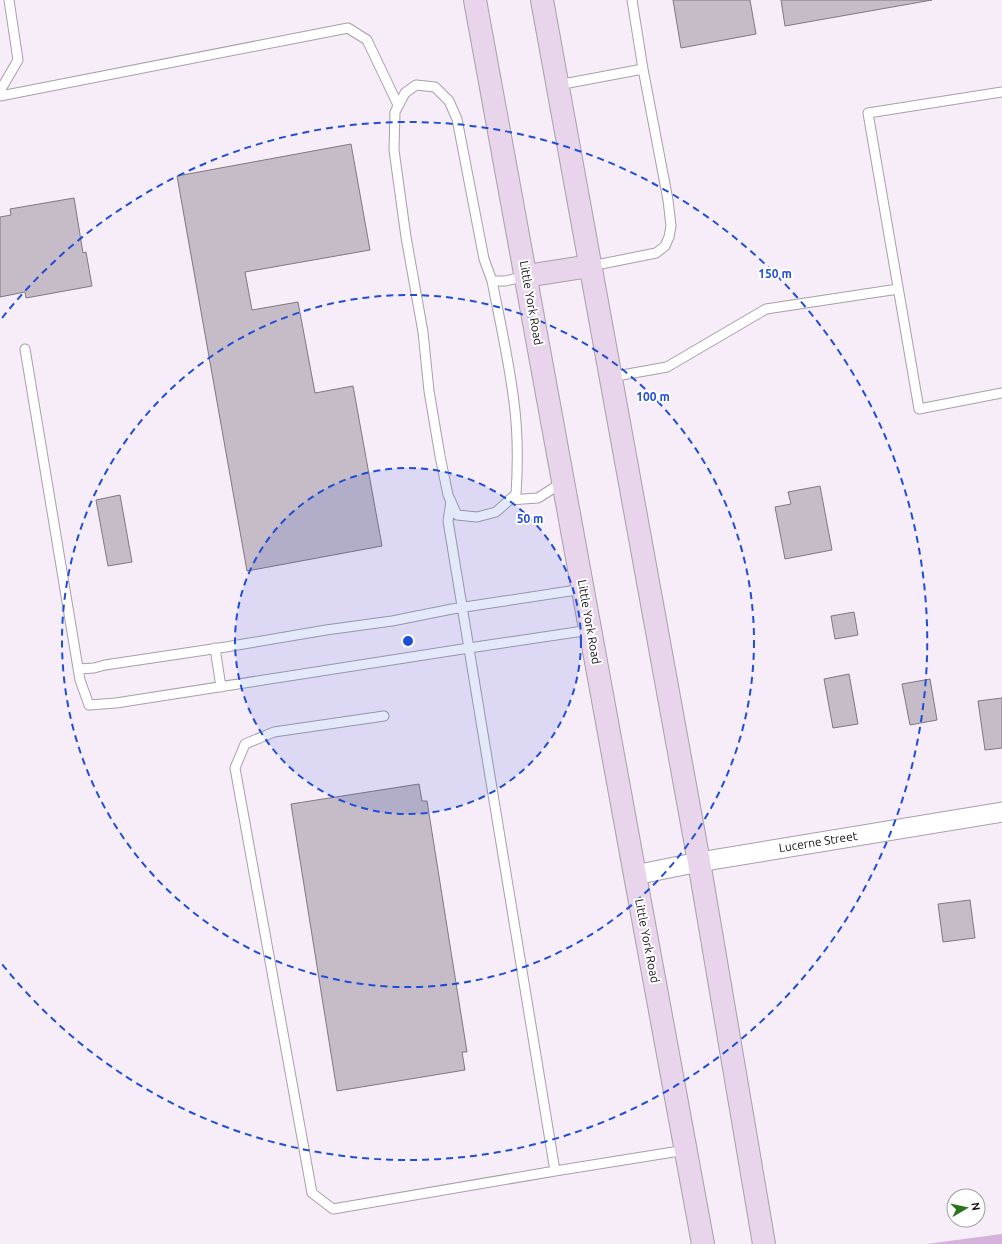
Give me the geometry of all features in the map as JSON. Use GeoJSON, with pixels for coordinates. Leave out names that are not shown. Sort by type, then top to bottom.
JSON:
{"type":"FeatureCollection","features":[{"type":"Feature","properties":{"kind":"main road","name":"Little York Road"},"geometry":{"type":"LineString","coordinates":[[476,0],[634,875],[703,1244]]}},
{"type":"Feature","properties":{"kind":"main road"},"geometry":{"type":"LineString","coordinates":[[542,0],[699,862],[764,1244]]}},
{"type":"Feature","properties":{"kind":"main road"},"geometry":{"type":"LineString","coordinates":[[526,276],[590,266]]}},
{"type":"Feature","properties":{"kind":"street","name":"Lucerne Street"},"geometry":{"type":"LineString","coordinates":[[634,875],[699,862],[1002,812]]}},
{"type":"Feature","properties":{"kind":"lane"},"geometry":{"type":"LineString","coordinates":[[0,91],[18,60],[9,0]]}},
{"type":"Feature","properties":{"kind":"lane"},"geometry":{"type":"LineString","coordinates":[[590,266],[656,253],[665,246],[669,237],[671,226],[632,0]]}},
{"type":"Feature","properties":{"kind":"lane"},"geometry":{"type":"LineString","coordinates":[[0,96],[348,28],[367,40],[398,105]]}},
{"type":"Feature","properties":{"kind":"lane"},"geometry":{"type":"LineString","coordinates":[[558,85],[644,69]]}},
{"type":"Feature","properties":{"kind":"lane"},"geometry":{"type":"LineString","coordinates":[[416,86],[434,87],[449,101],[457,119],[484,259],[492,281],[514,403],[518,464],[516,494],[496,512],[477,517],[457,515],[448,495],[440,456],[429,390],[423,332],[406,237],[394,150],[395,112],[405,93],[416,86]]}},
{"type":"Feature","properties":{"kind":"lane"},"geometry":{"type":"LineString","coordinates":[[1002,92],[868,113],[919,409],[1002,393]]}},
{"type":"Feature","properties":{"kind":"lane"},"geometry":{"type":"LineString","coordinates":[[492,281],[504,282],[526,276]]}},
{"type":"Feature","properties":{"kind":"lane"},"geometry":{"type":"LineString","coordinates":[[611,377],[667,367],[766,309],[898,289]]}},
{"type":"Feature","properties":{"kind":"lane"},"geometry":{"type":"LineString","coordinates":[[25,349],[78,669],[80,680],[89,705],[116,703],[590,630]]}},
{"type":"Feature","properties":{"kind":"lane"},"geometry":{"type":"LineString","coordinates":[[509,500],[538,498],[563,482]]}},
{"type":"Feature","properties":{"kind":"lane"},"geometry":{"type":"LineString","coordinates":[[451,501],[448,521],[555,1171]]}},
{"type":"Feature","properties":{"kind":"lane"},"geometry":{"type":"LineString","coordinates":[[78,669],[583,589]]}},
{"type":"Feature","properties":{"kind":"lane"},"geometry":{"type":"LineString","coordinates":[[215,648],[222,687]]}},
{"type":"Feature","properties":{"kind":"lane"},"geometry":{"type":"LineString","coordinates":[[384,716],[274,732],[245,744],[235,768],[312,1193],[333,1209],[686,1150]]}},
{"type":"Feature","properties":{"kind":"shaded area"},"geometry":{"type":"Polygon","coordinates":[[[1002,1234],[1002,1244],[926,1244],[1002,1234]]]}},
{"type":"Feature","properties":{"kind":"building"},"geometry":{"type":"Polygon","coordinates":[[[673,0],[750,0],[756,34],[681,48],[673,0]]]}},
{"type":"Feature","properties":{"kind":"building"},"geometry":{"type":"Polygon","coordinates":[[[781,0],[932,0],[785,26],[781,0]]]}},
{"type":"Feature","properties":{"kind":"building"},"geometry":{"type":"Polygon","coordinates":[[[351,144],[370,250],[245,272],[252,310],[298,302],[315,393],[353,386],[382,546],[247,571],[177,176],[351,144]]]}},
{"type":"Feature","properties":{"kind":"building"},"geometry":{"type":"Polygon","coordinates":[[[74,198],[83,253],[86,252],[92,286],[26,298],[25,292],[0,297],[0,217],[11,215],[10,209],[74,198]]]}},
{"type":"Feature","properties":{"kind":"building"},"geometry":{"type":"Polygon","coordinates":[[[820,486],[832,550],[785,559],[775,507],[791,504],[788,492],[820,486]]]}},
{"type":"Feature","properties":{"kind":"building"},"geometry":{"type":"Polygon","coordinates":[[[120,495],[132,562],[108,566],[96,500],[120,495]]]}},
{"type":"Feature","properties":{"kind":"building"},"geometry":{"type":"Polygon","coordinates":[[[854,612],[858,635],[835,639],[831,616],[854,612]]]}},
{"type":"Feature","properties":{"kind":"building"},"geometry":{"type":"Polygon","coordinates":[[[849,674],[858,724],[833,728],[824,679],[849,674]]]}},
{"type":"Feature","properties":{"kind":"building"},"geometry":{"type":"Polygon","coordinates":[[[930,679],[937,720],[910,725],[902,684],[930,679]]]}},
{"type":"Feature","properties":{"kind":"building"},"geometry":{"type":"Polygon","coordinates":[[[1002,698],[1002,748],[985,750],[978,701],[1002,698]]]}},
{"type":"Feature","properties":{"kind":"building"},"geometry":{"type":"Polygon","coordinates":[[[419,784],[422,801],[427,801],[467,1052],[462,1052],[465,1070],[337,1091],[291,804],[419,784]]]}},
{"type":"Feature","properties":{"kind":"building"},"geometry":{"type":"Polygon","coordinates":[[[970,900],[975,938],[943,942],[938,904],[970,900]]]}}]}
